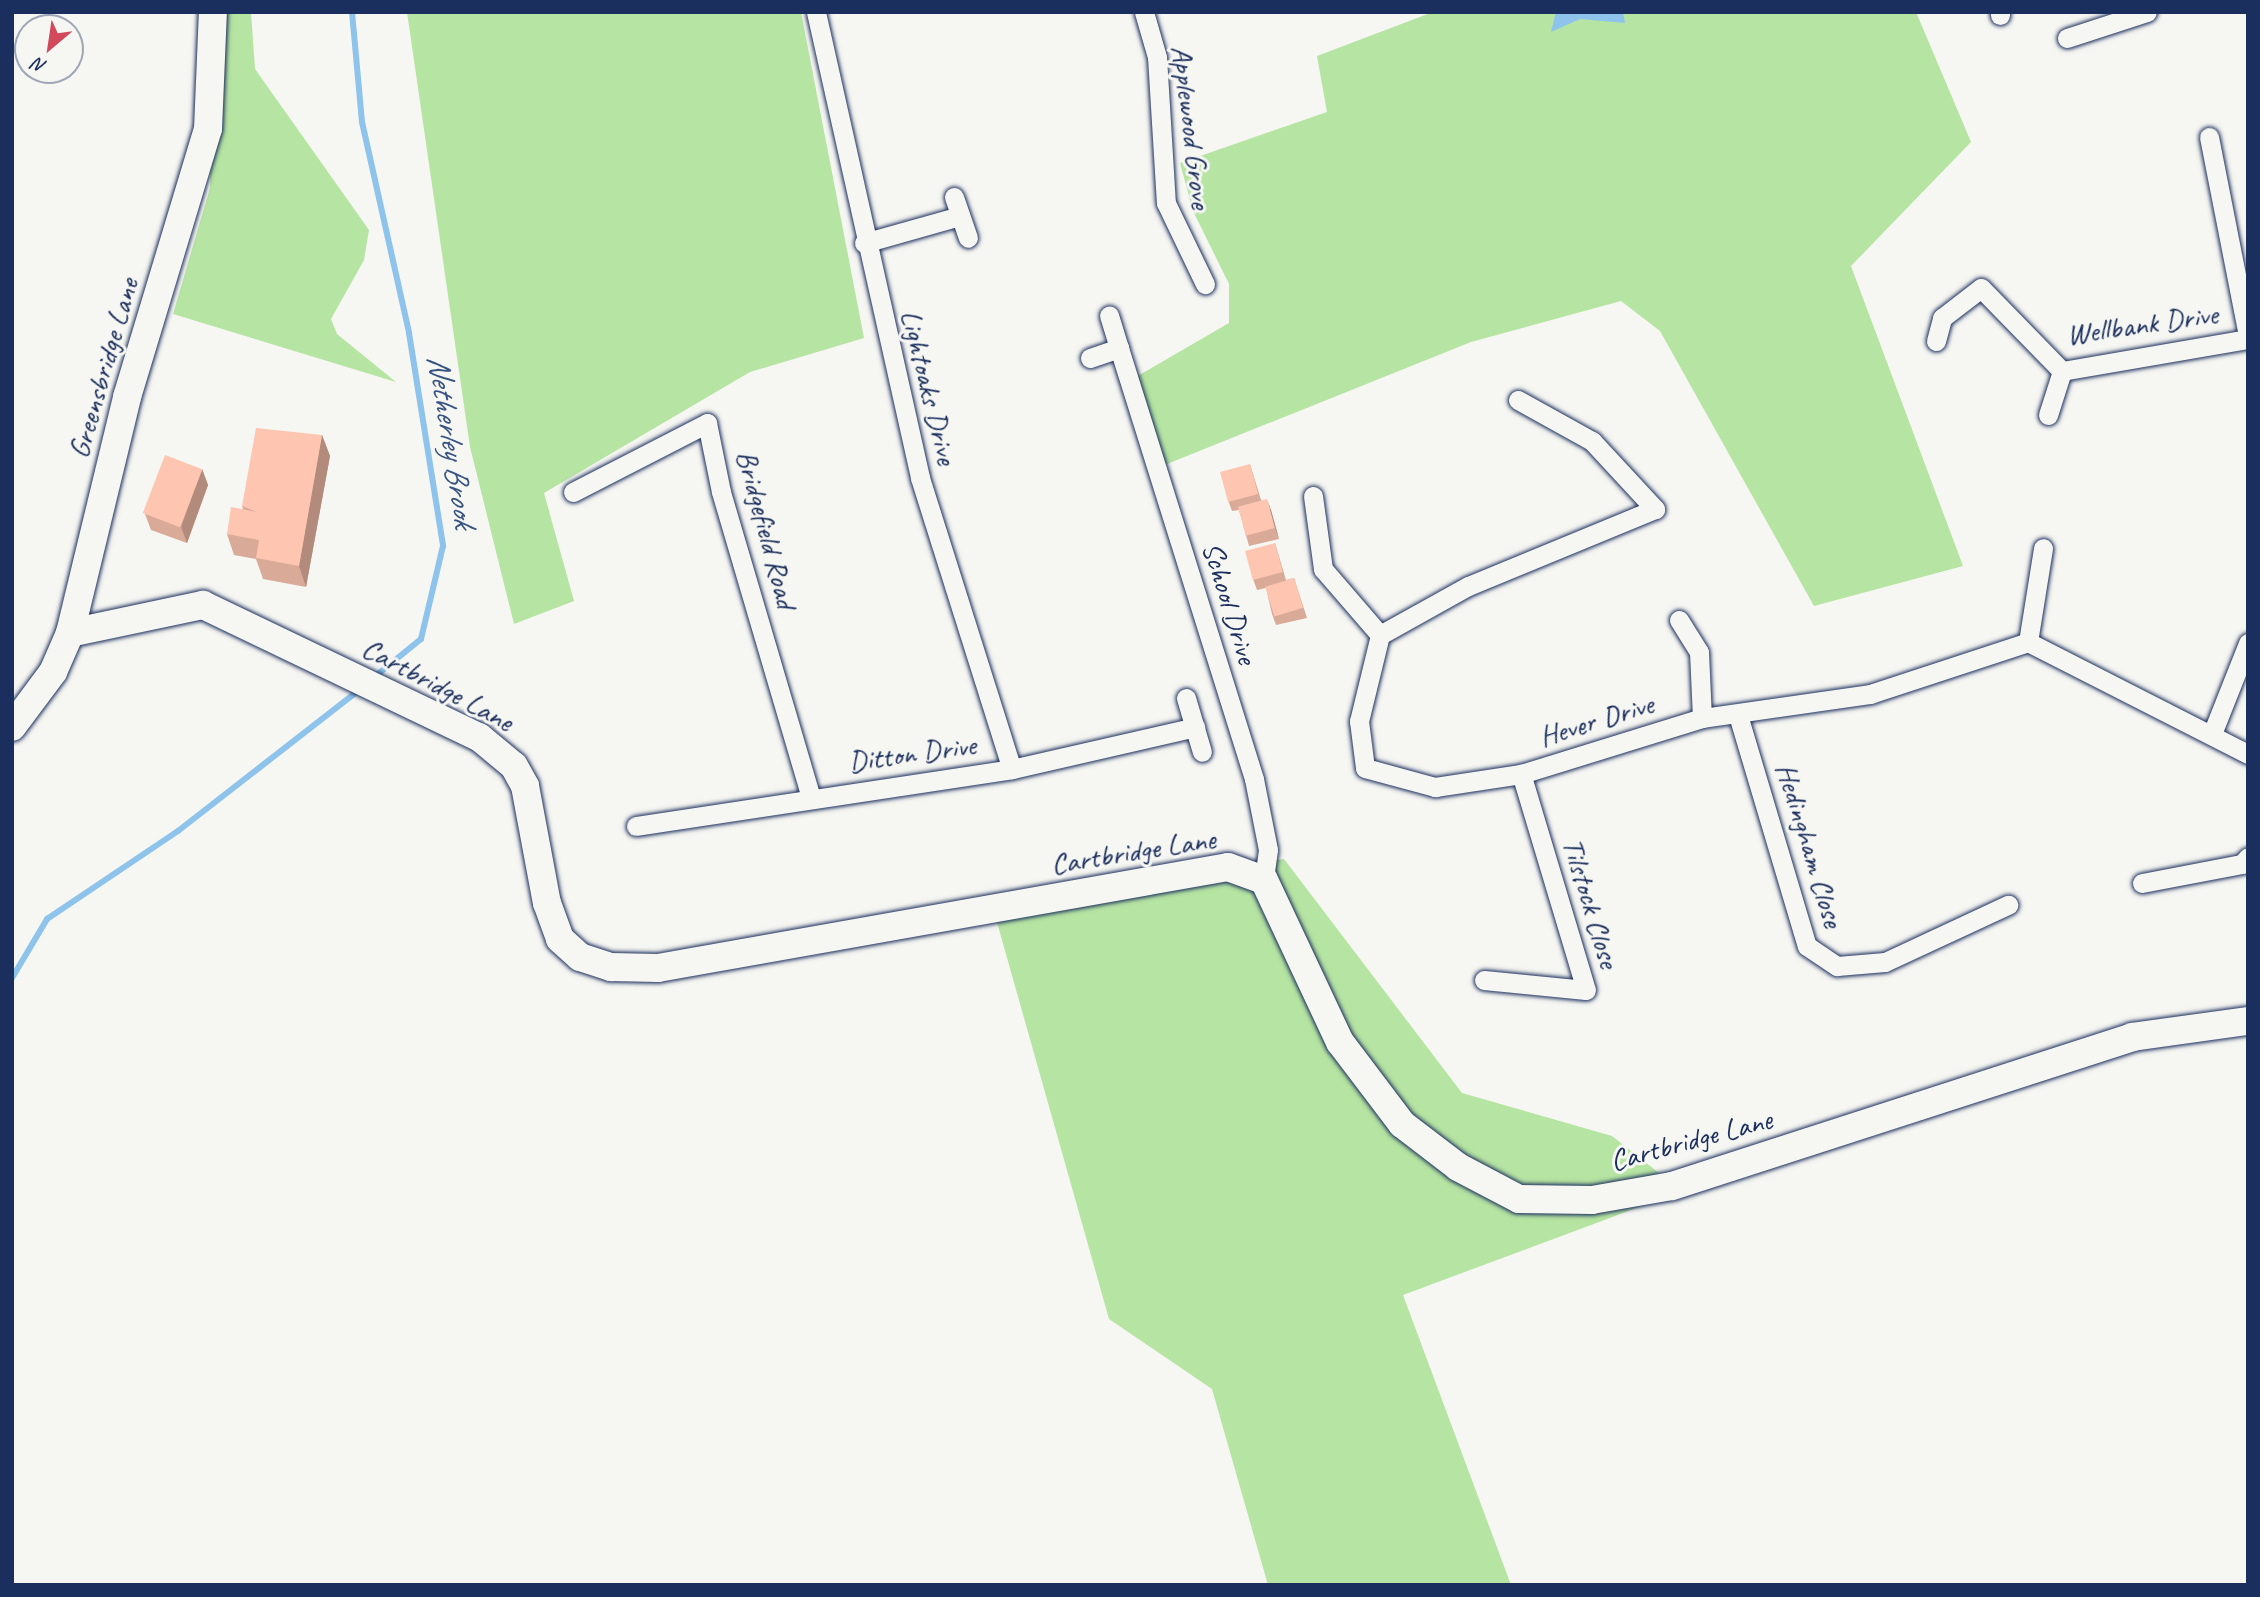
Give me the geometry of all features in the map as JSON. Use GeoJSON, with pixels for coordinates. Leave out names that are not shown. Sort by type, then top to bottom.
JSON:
{"type":"FeatureCollection","features":[{"type":"Feature","properties":{"kind":"street","name":"Greensbridge Lane"},"geometry":{"type":"LineString","coordinates":[[12,727],[53,672],[70,633],[127,397],[208,130],[213,12]]}},
{"type":"Feature","properties":{"kind":"street","name":"Lightoaks Drive"},"geometry":{"type":"LineString","coordinates":[[816,12],[864,243],[920,478],[1012,769]]}},
{"type":"Feature","properties":{"kind":"street","name":"Applewood Grove"},"geometry":{"type":"LineString","coordinates":[[1144,12],[1157,57],[1166,203],[1205,284]]}},
{"type":"Feature","properties":{"kind":"street"},"geometry":{"type":"LineString","coordinates":[[2067,38],[2147,12]]}},
{"type":"Feature","properties":{"kind":"street"},"geometry":{"type":"LineString","coordinates":[[2209,137],[2248,337]]}},
{"type":"Feature","properties":{"kind":"street"},"geometry":{"type":"LineString","coordinates":[[954,197],[968,238]]}},
{"type":"Feature","properties":{"kind":"street"},"geometry":{"type":"LineString","coordinates":[[864,243],[960,216]]}},
{"type":"Feature","properties":{"kind":"street","name":"Wellbank Drive"},"geometry":{"type":"LineString","coordinates":[[1936,341],[1942,318],[1981,288],[2062,372],[2248,337]]}},
{"type":"Feature","properties":{"kind":"street","name":"School Drive"},"geometry":{"type":"LineString","coordinates":[[1109,315],[1254,779],[1268,849],[1264,880]]}},
{"type":"Feature","properties":{"kind":"street"},"geometry":{"type":"LineString","coordinates":[[1090,358],[1119,348]]}},
{"type":"Feature","properties":{"kind":"street"},"geometry":{"type":"LineString","coordinates":[[2048,415],[2062,372]]}},
{"type":"Feature","properties":{"kind":"street"},"geometry":{"type":"LineString","coordinates":[[1313,496],[1323,569],[1380,635],[1468,586],[1655,509],[1592,441],[1518,400]]}},
{"type":"Feature","properties":{"kind":"street","name":"Bridgefield Road"},"geometry":{"type":"LineString","coordinates":[[573,492],[707,423],[724,504],[811,797]]}},
{"type":"Feature","properties":{"kind":"street"},"geometry":{"type":"LineString","coordinates":[[2043,548],[2028,642],[2248,754]]}},
{"type":"Feature","properties":{"kind":"street","name":"Cartbridge Lane"},"geometry":{"type":"LineString","coordinates":[[70,633],[203,605],[303,650],[498,748],[514,766],[533,814],[547,903],[560,939],[580,957],[611,967],[658,968],[1228,867],[1264,880],[1340,1042],[1402,1124],[1458,1167],[1519,1199],[1592,1200],[1672,1186],[2132,1037],[2248,1021]]}},
{"type":"Feature","properties":{"kind":"street"},"geometry":{"type":"LineString","coordinates":[[1678,620],[1699,652],[1702,718]]}},
{"type":"Feature","properties":{"kind":"street","name":"Hever Drive"},"geometry":{"type":"LineString","coordinates":[[1380,635],[1359,721],[1366,768],[1435,787],[1521,774],[1702,718],[1738,715],[1870,694],[2028,642]]}},
{"type":"Feature","properties":{"kind":"street"},"geometry":{"type":"LineString","coordinates":[[2212,734],[2248,643]]}},
{"type":"Feature","properties":{"kind":"street"},"geometry":{"type":"LineString","coordinates":[[1186,698],[1202,752]]}},
{"type":"Feature","properties":{"kind":"street","name":"Hedingham Close"},"geometry":{"type":"LineString","coordinates":[[1738,715],[1807,946],[1837,966],[1885,962],[2008,905]]}},
{"type":"Feature","properties":{"kind":"street","name":"Ditton Drive"},"geometry":{"type":"LineString","coordinates":[[636,826],[811,797],[1012,769],[1195,727]]}},
{"type":"Feature","properties":{"kind":"street","name":"Tilstock Close"},"geometry":{"type":"LineString","coordinates":[[1484,980],[1586,990],[1521,774]]}},
{"type":"Feature","properties":{"kind":"street"},"geometry":{"type":"LineString","coordinates":[[2142,883],[2242,864],[2248,857]]}},
{"type":"Feature","properties":{"kind":"green space"},"geometry":{"type":"Polygon","coordinates":[[[213,12],[251,12],[255,69],[369,230],[364,260],[331,319],[337,334],[396,382],[173,314],[210,188],[213,12]]]}},
{"type":"Feature","properties":{"kind":"green space"},"geometry":{"type":"Polygon","coordinates":[[[407,12],[801,12],[864,338],[750,372],[544,493],[574,601],[514,624],[470,447],[407,12]]]}},
{"type":"Feature","properties":{"kind":"green space"},"geometry":{"type":"Polygon","coordinates":[[[1433,12],[1916,12],[1971,142],[1851,266],[1963,566],[1814,606],[1660,331],[1621,301],[1471,342],[1157,468],[1129,381],[1229,323],[1229,284],[1193,211],[1180,163],[1327,112],[1317,56],[1433,12]]]}},
{"type":"Feature","properties":{"kind":"green space"},"geometry":{"type":"Polygon","coordinates":[[[1284,859],[1462,1093],[1612,1136],[1664,1177],[1650,1203],[1403,1295],[1511,1585],[1268,1585],[1212,1389],[1109,1319],[991,901],[1284,859]]]}},
{"type":"Feature","properties":{"kind":"water"},"geometry":{"type":"Polygon","coordinates":[[[1556,12],[1623,12],[1625,23],[1580,19],[1551,32],[1556,12]]]}},
{"type":"Feature","properties":{"kind":"building"},"geometry":{"type":"Polygon","coordinates":[[[256,428],[322,435],[299,566],[256,558],[259,540],[227,534],[231,507],[257,512],[242,506],[256,428]]]}},
{"type":"Feature","properties":{"kind":"building"},"geometry":{"type":"Polygon","coordinates":[[[165,455],[202,469],[180,527],[143,513],[165,455]]]}},
{"type":"Feature","properties":{"kind":"building"},"geometry":{"type":"Polygon","coordinates":[[[1250,464],[1258,494],[1228,502],[1220,472],[1250,464]]]}},
{"type":"Feature","properties":{"kind":"building"},"geometry":{"type":"Polygon","coordinates":[[[1267,499],[1275,528],[1246,536],[1238,507],[1267,499]]]}},
{"type":"Feature","properties":{"kind":"building"},"geometry":{"type":"Polygon","coordinates":[[[1275,543],[1283,572],[1253,580],[1245,551],[1275,543]]]}},
{"type":"Feature","properties":{"kind":"building"},"geometry":{"type":"Polygon","coordinates":[[[1294,578],[1303,608],[1274,616],[1265,587],[1294,578]]]}},
{"type":"Feature","properties":{"kind":"waterway","name":"Netherley Brook"},"geometry":{"type":"LineString","coordinates":[[352,12],[362,122],[409,333],[443,546],[421,639],[373,678]]}},
{"type":"Feature","properties":{"kind":"waterway","name":"Netherley Brook"},"geometry":{"type":"LineString","coordinates":[[12,978],[47,919],[178,831],[359,690]]}}]}
